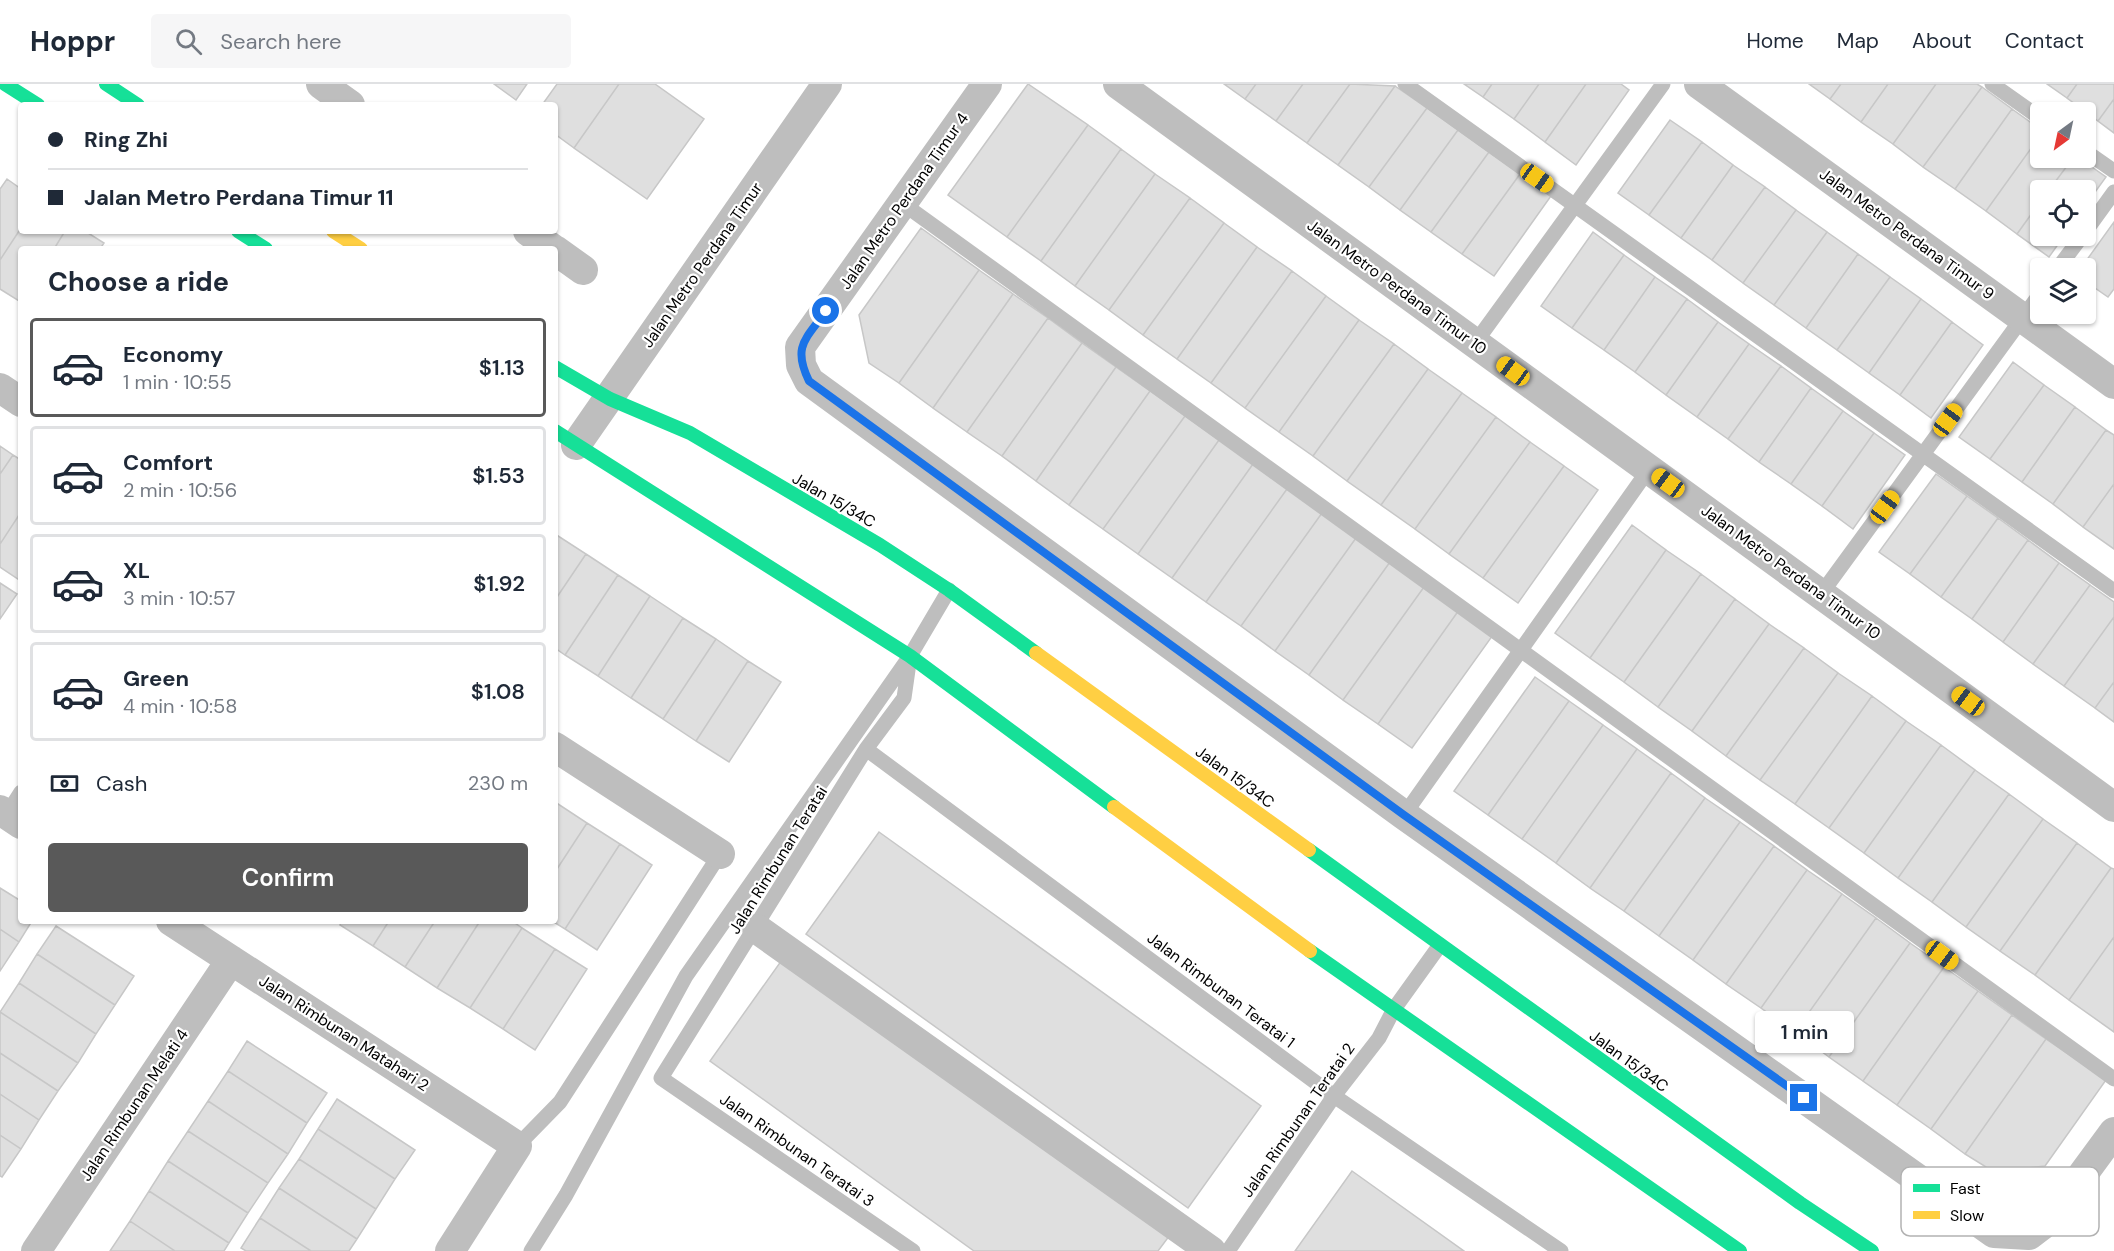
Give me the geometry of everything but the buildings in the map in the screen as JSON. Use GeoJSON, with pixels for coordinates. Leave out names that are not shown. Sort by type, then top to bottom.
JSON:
{"type":"FeatureCollection","features":[{"type":"Feature","properties":{"kind":"street"},"geometry":{"type":"LineString","coordinates":[[5,84],[33,102]]}},
{"type":"Feature","properties":{"kind":"street"},"geometry":{"type":"LineString","coordinates":[[106,84],[133,102]]}},
{"type":"Feature","properties":{"kind":"street"},"geometry":{"type":"LineString","coordinates":[[321,84],[346,102]]}},
{"type":"Feature","properties":{"kind":"street","name":"Jalan Metro Perdana Timur"},"geometry":{"type":"LineString","coordinates":[[566,438],[610,399],[827,84]]}},
{"type":"Feature","properties":{"kind":"street","name":"Jalan Metro Perdana Timur 4"},"geometry":{"type":"LineString","coordinates":[[987,84],[800,347],[801,365],[809,381],[1404,815]]}},
{"type":"Feature","properties":{"kind":"street","name":"Jalan Metro Perdana Timur 10"},"geometry":{"type":"LineString","coordinates":[[1118,84],[2114,807]]}},
{"type":"Feature","properties":{"kind":"street","name":"Jalan Metro Perdana Timur 9"},"geometry":{"type":"LineString","coordinates":[[1699,84],[2114,384]]}},
{"type":"Feature","properties":{"kind":"street"},"geometry":{"type":"LineString","coordinates":[[243,234],[261,246]]}},
{"type":"Feature","properties":{"kind":"street"},"geometry":{"type":"LineString","coordinates":[[338,234],[356,246]]}},
{"type":"Feature","properties":{"kind":"street"},"geometry":{"type":"LineString","coordinates":[[532,234],[549,246]]}},
{"type":"Feature","properties":{"kind":"street"},"geometry":{"type":"LineString","coordinates":[[558,253],[583,270]]}},
{"type":"Feature","properties":{"kind":"street","name":"Jalan 15/34C"},"geometry":{"type":"LineString","coordinates":[[558,369],[610,399],[690,433],[880,545],[949,590],[1800,1203],[1872,1251]]}},
{"type":"Feature","properties":{"kind":"street"},"geometry":{"type":"LineString","coordinates":[[0,388],[18,400]]}},
{"type":"Feature","properties":{"kind":"street"},"geometry":{"type":"LineString","coordinates":[[566,438],[910,656],[1290,937],[1740,1251]]}},
{"type":"Feature","properties":{"kind":"street"},"geometry":{"type":"LineString","coordinates":[[558,749],[720,854]]}},
{"type":"Feature","properties":{"kind":"street"},"geometry":{"type":"LineString","coordinates":[[1404,815],[1901,1167]]}},
{"type":"Feature","properties":{"kind":"street","name":"Jalan Rimbunan Matahari 2"},"geometry":{"type":"LineString","coordinates":[[176,924],[517,1146]]}},
{"type":"Feature","properties":{"kind":"street"},"geometry":{"type":"LineString","coordinates":[[757,929],[1211,1251]]}},
{"type":"Feature","properties":{"kind":"street","name":"Jalan Rimbunan Melati 4"},"geometry":{"type":"LineString","coordinates":[[36,1251],[231,960]]}},
{"type":"Feature","properties":{"kind":"street"},"geometry":{"type":"LineString","coordinates":[[2088,1167],[2114,1132]]}},
{"type":"Feature","properties":{"kind":"street"},"geometry":{"type":"LineString","coordinates":[[450,1251],[517,1146]]}},
{"type":"Feature","properties":{"kind":"lane"},"geometry":{"type":"LineString","coordinates":[[1405,84],[2114,591]]}},
{"type":"Feature","properties":{"kind":"lane"},"geometry":{"type":"LineString","coordinates":[[1474,343],[1663,84]]}},
{"type":"Feature","properties":{"kind":"lane"},"geometry":{"type":"LineString","coordinates":[[1992,84],[2030,111]]}},
{"type":"Feature","properties":{"kind":"lane"},"geometry":{"type":"LineString","coordinates":[[2096,159],[2114,171]]}},
{"type":"Feature","properties":{"kind":"lane"},"geometry":{"type":"LineString","coordinates":[[2096,217],[2114,192]]}},
{"type":"Feature","properties":{"kind":"lane"},"geometry":{"type":"LineString","coordinates":[[902,203],[2114,1079]]}},
{"type":"Feature","properties":{"kind":"lane"},"geometry":{"type":"LineString","coordinates":[[2066,258],[2075,246]]}},
{"type":"Feature","properties":{"kind":"lane"},"geometry":{"type":"LineString","coordinates":[[1821,594],[2030,308]]}},
{"type":"Feature","properties":{"kind":"lane"},"geometry":{"type":"LineString","coordinates":[[1404,815],[1649,469]]}},
{"type":"Feature","properties":{"kind":"lane"},"geometry":{"type":"LineString","coordinates":[[531,1251],[566,1195],[686,976],[910,656],[949,590]]}},
{"type":"Feature","properties":{"kind":"lane","name":"Jalan Rimbunan Teratai"},"geometry":{"type":"LineString","coordinates":[[661,1078],[757,929],[866,749],[904,698],[910,656]]}},
{"type":"Feature","properties":{"kind":"lane","name":"Jalan Rimbunan Teratai 1"},"geometry":{"type":"LineString","coordinates":[[866,749],[1334,1096],[1562,1251]]}},
{"type":"Feature","properties":{"kind":"lane"},"geometry":{"type":"LineString","coordinates":[[517,1146],[560,1102],[720,854]]}},
{"type":"Feature","properties":{"kind":"lane","name":"Jalan Rimbunan Teratai 2"},"geometry":{"type":"LineString","coordinates":[[1228,1251],[1334,1096],[1379,1038],[1394,1009],[1440,945]]}},
{"type":"Feature","properties":{"kind":"lane","name":"Jalan Rimbunan Teratai 3"},"geometry":{"type":"LineString","coordinates":[[661,1078],[913,1251]]}},
{"type":"Feature","properties":{"kind":"traffic: fast"},"geometry":{"type":"LineString","coordinates":[[5,84],[33,102]]}},
{"type":"Feature","properties":{"kind":"traffic: fast"},"geometry":{"type":"LineString","coordinates":[[106,84],[133,102]]}},
{"type":"Feature","properties":{"kind":"traffic: fast"},"geometry":{"type":"LineString","coordinates":[[243,234],[261,246]]}},
{"type":"Feature","properties":{"kind":"traffic: fast"},"geometry":{"type":"LineString","coordinates":[[558,369],[610,399],[690,433],[880,545],[949,590],[1036,653]]}},
{"type":"Feature","properties":{"kind":"traffic: fast"},"geometry":{"type":"LineString","coordinates":[[558,433],[910,656],[1114,807]]}},
{"type":"Feature","properties":{"kind":"traffic: fast"},"geometry":{"type":"LineString","coordinates":[[1309,850],[1800,1203],[1872,1251]]}},
{"type":"Feature","properties":{"kind":"traffic: fast"},"geometry":{"type":"LineString","coordinates":[[1310,951],[1740,1251]]}},
{"type":"Feature","properties":{"kind":"traffic: slow"},"geometry":{"type":"LineString","coordinates":[[338,234],[356,246]]}},
{"type":"Feature","properties":{"kind":"traffic: slow"},"geometry":{"type":"LineString","coordinates":[[1036,653],[1309,850]]}},
{"type":"Feature","properties":{"kind":"traffic: slow"},"geometry":{"type":"LineString","coordinates":[[1114,807],[1310,951]]}},
{"type":"Feature","properties":{"kind":"route"},"geometry":{"type":"LineString","coordinates":[[826,311],[800,347],[801,365],[809,381],[1404,815],[1804,1098]]}}]}
